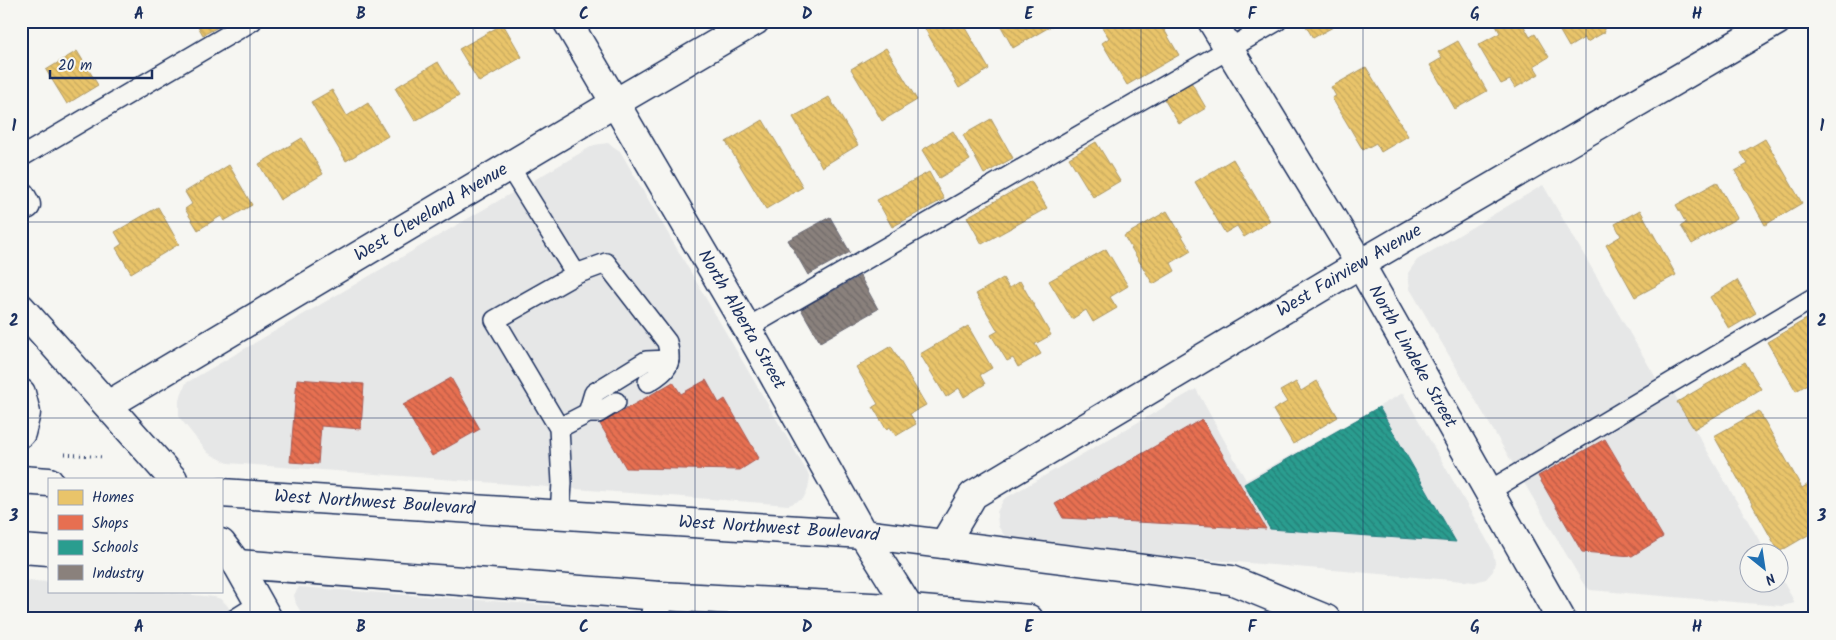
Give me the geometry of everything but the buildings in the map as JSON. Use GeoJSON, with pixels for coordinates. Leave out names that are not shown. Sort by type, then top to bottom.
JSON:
{"type":"FeatureCollection","features":[{"type":"Feature","properties":{"kind":"street","name":"North Alberta Street"},"geometry":{"type":"LineString","coordinates":[[567,21],[746,328],[863,534],[913,614]]}},
{"type":"Feature","properties":{"kind":"street","name":"West Cleveland Avenue"},"geometry":{"type":"LineString","coordinates":[[108,405],[755,21]]}},
{"type":"Feature","properties":{"kind":"street","name":"North Lindeke Street"},"geometry":{"type":"LineString","coordinates":[[1212,21],[1360,264],[1561,619]]}},
{"type":"Feature","properties":{"kind":"street","name":"West Fairview Avenue"},"geometry":{"type":"LineString","coordinates":[[944,544],[973,495],[1360,264],[1777,21]]}},
{"type":"Feature","properties":{"kind":"street"},"geometry":{"type":"LineString","coordinates":[[21,308],[171,478]]}},
{"type":"Feature","properties":{"kind":"street"},"geometry":{"type":"LineString","coordinates":[[21,394],[26,413],[21,433]]}},
{"type":"Feature","properties":{"kind":"street"},"geometry":{"type":"LineString","coordinates":[[21,480],[48,482]]}},
{"type":"Feature","properties":{"kind":"street","name":"West Northwest Boulevard"},"geometry":{"type":"LineString","coordinates":[[222,493],[863,534],[1231,580],[1326,619]]}},
{"type":"Feature","properties":{"kind":"street"},"geometry":{"type":"LineString","coordinates":[[21,549],[48,551]]}},
{"type":"Feature","properties":{"kind":"street"},"geometry":{"type":"LineString","coordinates":[[226,557],[657,608],[913,614],[1029,619]]}},
{"type":"Feature","properties":{"kind":"street"},"geometry":{"type":"LineString","coordinates":[[226,557],[264,611]]}},
{"type":"Feature","properties":{"kind":"lane"},"geometry":{"type":"LineString","coordinates":[[21,157],[252,21]]}},
{"type":"Feature","properties":{"kind":"lane"},"geometry":{"type":"LineString","coordinates":[[746,328],[1277,21]]}},
{"type":"Feature","properties":{"kind":"lane"},"geometry":{"type":"LineString","coordinates":[[510,166],[576,274]]}},
{"type":"Feature","properties":{"kind":"lane"},"geometry":{"type":"LineString","coordinates":[[560,514],[562,483],[559,428],[495,320],[576,274],[606,262],[666,342],[669,360],[665,372],[648,382]]}},
{"type":"Feature","properties":{"kind":"lane"},"geometry":{"type":"LineString","coordinates":[[1489,491],[1815,298]]}},
{"type":"Feature","properties":{"kind":"lane"},"geometry":{"type":"LineString","coordinates":[[588,412],[594,393],[646,361],[669,360]]}},
{"type":"Feature","properties":{"kind":"lane"},"geometry":{"type":"LineString","coordinates":[[559,428],[588,412],[598,413],[616,402]]}},
{"type":"Feature","properties":{"kind":"lane"},"geometry":{"type":"LineString","coordinates":[[235,619],[264,611]]}},
{"type":"Feature","properties":{"kind":"path"},"geometry":{"type":"LineString","coordinates":[[64,454],[104,457]]}},
{"type":"Feature","properties":{"kind":"shaded area"},"geometry":{"type":"Polygon","coordinates":[[[608,143],[620,151],[810,477],[808,489],[803,499],[789,505],[228,463],[208,453],[179,417],[179,400],[186,383],[594,145],[608,143]]]}},
{"type":"Feature","properties":{"kind":"shaded area"},"geometry":{"type":"Polygon","coordinates":[[[1543,185],[1666,395],[1673,392],[1760,542],[1738,542],[1738,592],[1788,592],[1788,590],[1795,603],[1782,606],[1590,590],[1583,583],[1410,289],[1408,273],[1417,260],[1543,185]]]}},
{"type":"Feature","properties":{"kind":"shaded area"},"geometry":{"type":"Polygon","coordinates":[[[1196,389],[1246,480],[1403,393],[1492,549],[1495,562],[1493,571],[1486,579],[1475,582],[1021,544],[1006,538],[998,526],[997,512],[1004,499],[1196,389]]]}},
{"type":"Feature","properties":{"kind":"shaded area"},"geometry":{"type":"Polygon","coordinates":[[[21,580],[48,582],[48,592],[163,592],[214,597],[221,599],[227,605],[235,619],[21,619],[21,580]]]}},
{"type":"Feature","properties":{"kind":"shaded area"},"geometry":{"type":"Polygon","coordinates":[[[299,587],[741,619],[305,619],[296,604],[294,595],[299,587]]]}}]}
